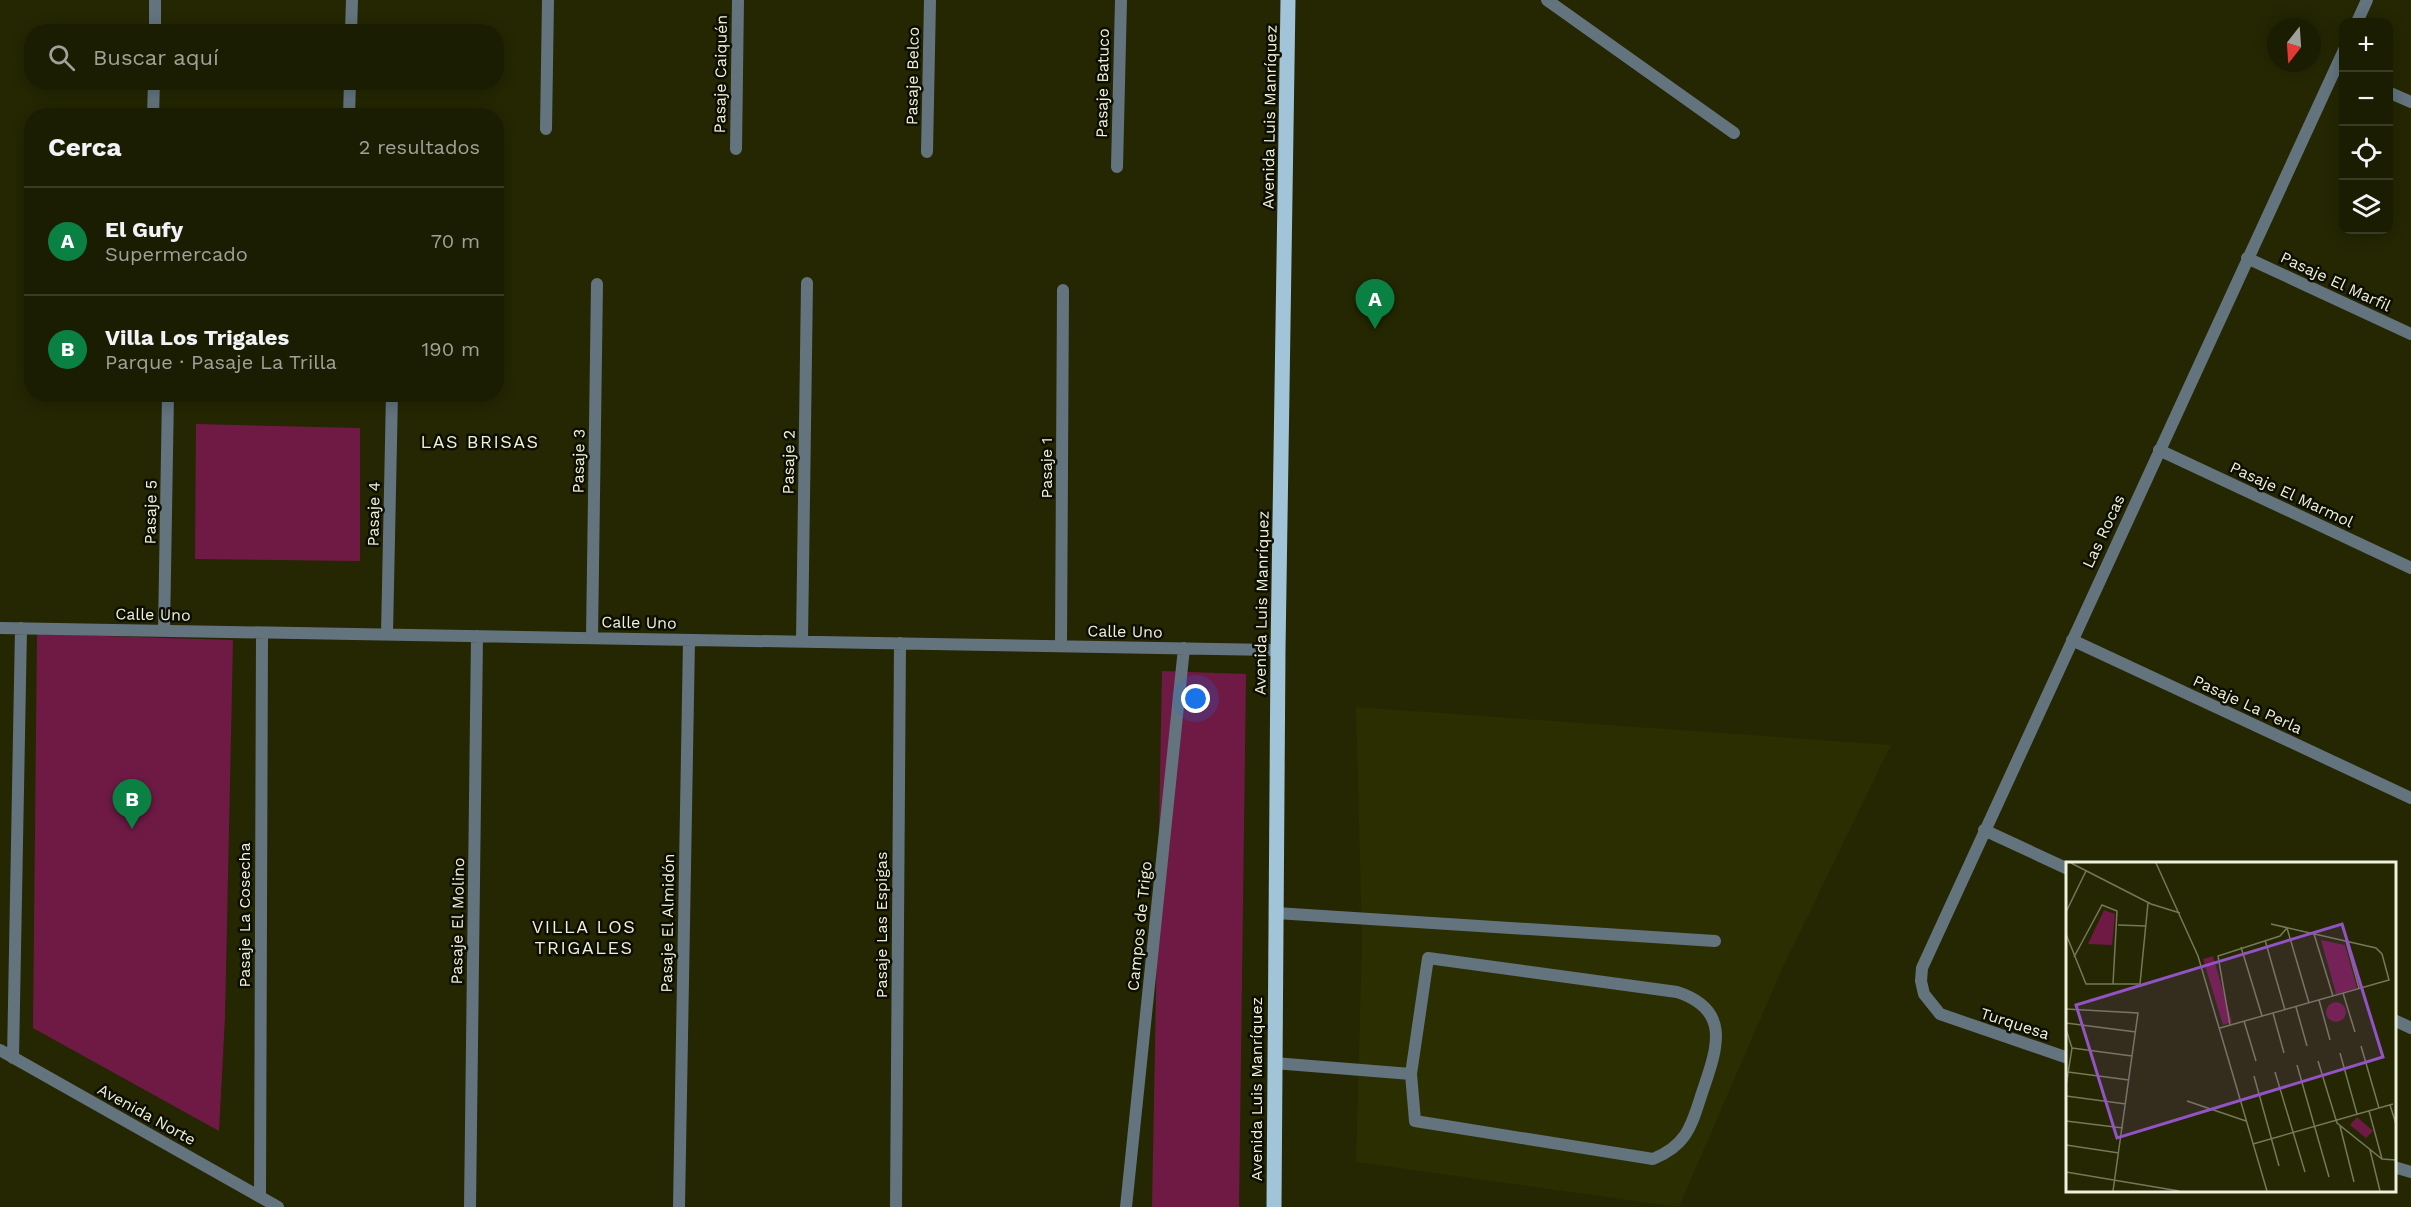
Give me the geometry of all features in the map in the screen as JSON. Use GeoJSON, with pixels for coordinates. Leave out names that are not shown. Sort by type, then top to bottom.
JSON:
{"type":"FeatureCollection","features":[{"type":"Feature","properties":{"kind":"main road","name":"Avenida Luis Manríquez"},"geometry":{"type":"LineString","coordinates":[[1274,1207],[1278,650],[1288,0]]}},
{"type":"Feature","properties":{"kind":"street"},"geometry":{"type":"LineString","coordinates":[[155,0],[155,24]]}},
{"type":"Feature","properties":{"kind":"street"},"geometry":{"type":"LineString","coordinates":[[351,24],[352,0]]}},
{"type":"Feature","properties":{"kind":"street"},"geometry":{"type":"LineString","coordinates":[[546,129],[548,0]]}},
{"type":"Feature","properties":{"kind":"street","name":"Pasaje Caiquén"},"geometry":{"type":"LineString","coordinates":[[736,149],[738,0]]}},
{"type":"Feature","properties":{"kind":"street","name":"Pasaje Belco"},"geometry":{"type":"LineString","coordinates":[[927,152],[930,0]]}},
{"type":"Feature","properties":{"kind":"street","name":"Pasaje Batuco"},"geometry":{"type":"LineString","coordinates":[[1117,167],[1121,0]]}},
{"type":"Feature","properties":{"kind":"street"},"geometry":{"type":"LineString","coordinates":[[1547,0],[1734,133]]}},
{"type":"Feature","properties":{"kind":"street"},"geometry":{"type":"LineString","coordinates":[[2359,18],[2367,0]]}},
{"type":"Feature","properties":{"kind":"street","name":"Las Rocas"},"geometry":{"type":"LineString","coordinates":[[1952,1020],[1940,1014],[1930,1003],[1921,981],[1922,968],[2247,258],[2339,69]]}},
{"type":"Feature","properties":{"kind":"street"},"geometry":{"type":"LineString","coordinates":[[153,108],[154,90]]}},
{"type":"Feature","properties":{"kind":"street"},"geometry":{"type":"LineString","coordinates":[[349,108],[350,90]]}},
{"type":"Feature","properties":{"kind":"street"},"geometry":{"type":"LineString","coordinates":[[2393,94],[2411,102]]}},
{"type":"Feature","properties":{"kind":"street","name":"Pasaje El Marfil"},"geometry":{"type":"LineString","coordinates":[[2247,258],[2411,334]]}},
{"type":"Feature","properties":{"kind":"street","name":"Pasaje 2"},"geometry":{"type":"LineString","coordinates":[[802,641],[807,283]]}},
{"type":"Feature","properties":{"kind":"street","name":"Pasaje 3"},"geometry":{"type":"LineString","coordinates":[[592,638],[597,284]]}},
{"type":"Feature","properties":{"kind":"street","name":"Pasaje 1"},"geometry":{"type":"LineString","coordinates":[[1062,646],[1063,290]]}},
{"type":"Feature","properties":{"kind":"street","name":"Pasaje 5"},"geometry":{"type":"LineString","coordinates":[[164,631],[168,402]]}},
{"type":"Feature","properties":{"kind":"street","name":"Pasaje 4"},"geometry":{"type":"LineString","coordinates":[[387,634],[392,402]]}},
{"type":"Feature","properties":{"kind":"street","name":"Pasaje El Marmol"},"geometry":{"type":"LineString","coordinates":[[2159,450],[2411,568]]}},
{"type":"Feature","properties":{"kind":"street","name":"Calle Uno"},"geometry":{"type":"LineString","coordinates":[[0,628],[1278,650]]}},
{"type":"Feature","properties":{"kind":"street"},"geometry":{"type":"LineString","coordinates":[[13,1058],[21,628]]}},
{"type":"Feature","properties":{"kind":"street","name":"Pasaje La Cosecha"},"geometry":{"type":"LineString","coordinates":[[260,1197],[262,633]]}},
{"type":"Feature","properties":{"kind":"street","name":"Pasaje El Molino"},"geometry":{"type":"LineString","coordinates":[[470,1207],[477,636]]}},
{"type":"Feature","properties":{"kind":"street","name":"Pasaje El Almidón"},"geometry":{"type":"LineString","coordinates":[[679,1207],[689,640]]}},
{"type":"Feature","properties":{"kind":"street","name":"Pasaje La Perla"},"geometry":{"type":"LineString","coordinates":[[2072,640],[2411,798]]}},
{"type":"Feature","properties":{"kind":"street","name":"Pasaje Las Espigas"},"geometry":{"type":"LineString","coordinates":[[896,1207],[900,643]]}},
{"type":"Feature","properties":{"kind":"street","name":"Campos de Trigo"},"geometry":{"type":"LineString","coordinates":[[1126,1207],[1184,648]]}},
{"type":"Feature","properties":{"kind":"street"},"geometry":{"type":"LineString","coordinates":[[1984,830],[2066,869]]}},
{"type":"Feature","properties":{"kind":"street"},"geometry":{"type":"LineString","coordinates":[[1276,914],[1715,941]]}},
{"type":"Feature","properties":{"kind":"street"},"geometry":{"type":"LineString","coordinates":[[1428,958],[1677,992],[1689,996],[1710,1014],[1716,1028],[1718,1042],[1688,1133],[1671,1151],[1653,1159],[1414,1121],[1411,1074],[1428,958]]}},
{"type":"Feature","properties":{"kind":"street","name":"Turquesa"},"geometry":{"type":"LineString","coordinates":[[1952,1020],[2066,1058]]}},
{"type":"Feature","properties":{"kind":"street"},"geometry":{"type":"LineString","coordinates":[[2396,1021],[2411,1028]]}},
{"type":"Feature","properties":{"kind":"street","name":"Avenida Norte"},"geometry":{"type":"LineString","coordinates":[[0,1050],[278,1207]]}},
{"type":"Feature","properties":{"kind":"street"},"geometry":{"type":"LineString","coordinates":[[1274,1063],[1411,1074]]}},
{"type":"Feature","properties":{"kind":"street"},"geometry":{"type":"LineString","coordinates":[[2396,1168],[2411,1172]]}},
{"type":"Feature","properties":{"kind":"shaded area"},"geometry":{"type":"Polygon","coordinates":[[[196,424],[360,428],[360,561],[195,559],[196,424]]]}},
{"type":"Feature","properties":{"kind":"shaded area"},"geometry":{"type":"Polygon","coordinates":[[[37,634],[233,640],[225,1017],[219,1131],[33,1028],[37,634]]]}},
{"type":"Feature","properties":{"kind":"shaded area"},"geometry":{"type":"Polygon","coordinates":[[[1162,671],[1246,674],[1239,1207],[1152,1207],[1162,671]]]}},
{"type":"Feature","properties":{"kind":"shaded area"},"geometry":{"type":"Polygon","coordinates":[[[1356,707],[1891,745],[1782,969],[1679,1207],[1356,1162],[1362,940],[1356,707]]]}},
{"type":"Feature","properties":{"kind":"place","name":"El Gufy"},"geometry":{"type":"Point","coordinates":[1375,329]}},
{"type":"Feature","properties":{"kind":"place","name":"Villa Los Trigales"},"geometry":{"type":"Point","coordinates":[132,829]}},
{"type":"Feature","properties":{"kind":"district","name":"LAS BRISAS"},"geometry":{"type":"Point","coordinates":[480,442]}},
{"type":"Feature","properties":{"kind":"district","name":"VILLA LOS TRIGALES"},"geometry":{"type":"Point","coordinates":[584,937]}}]}
